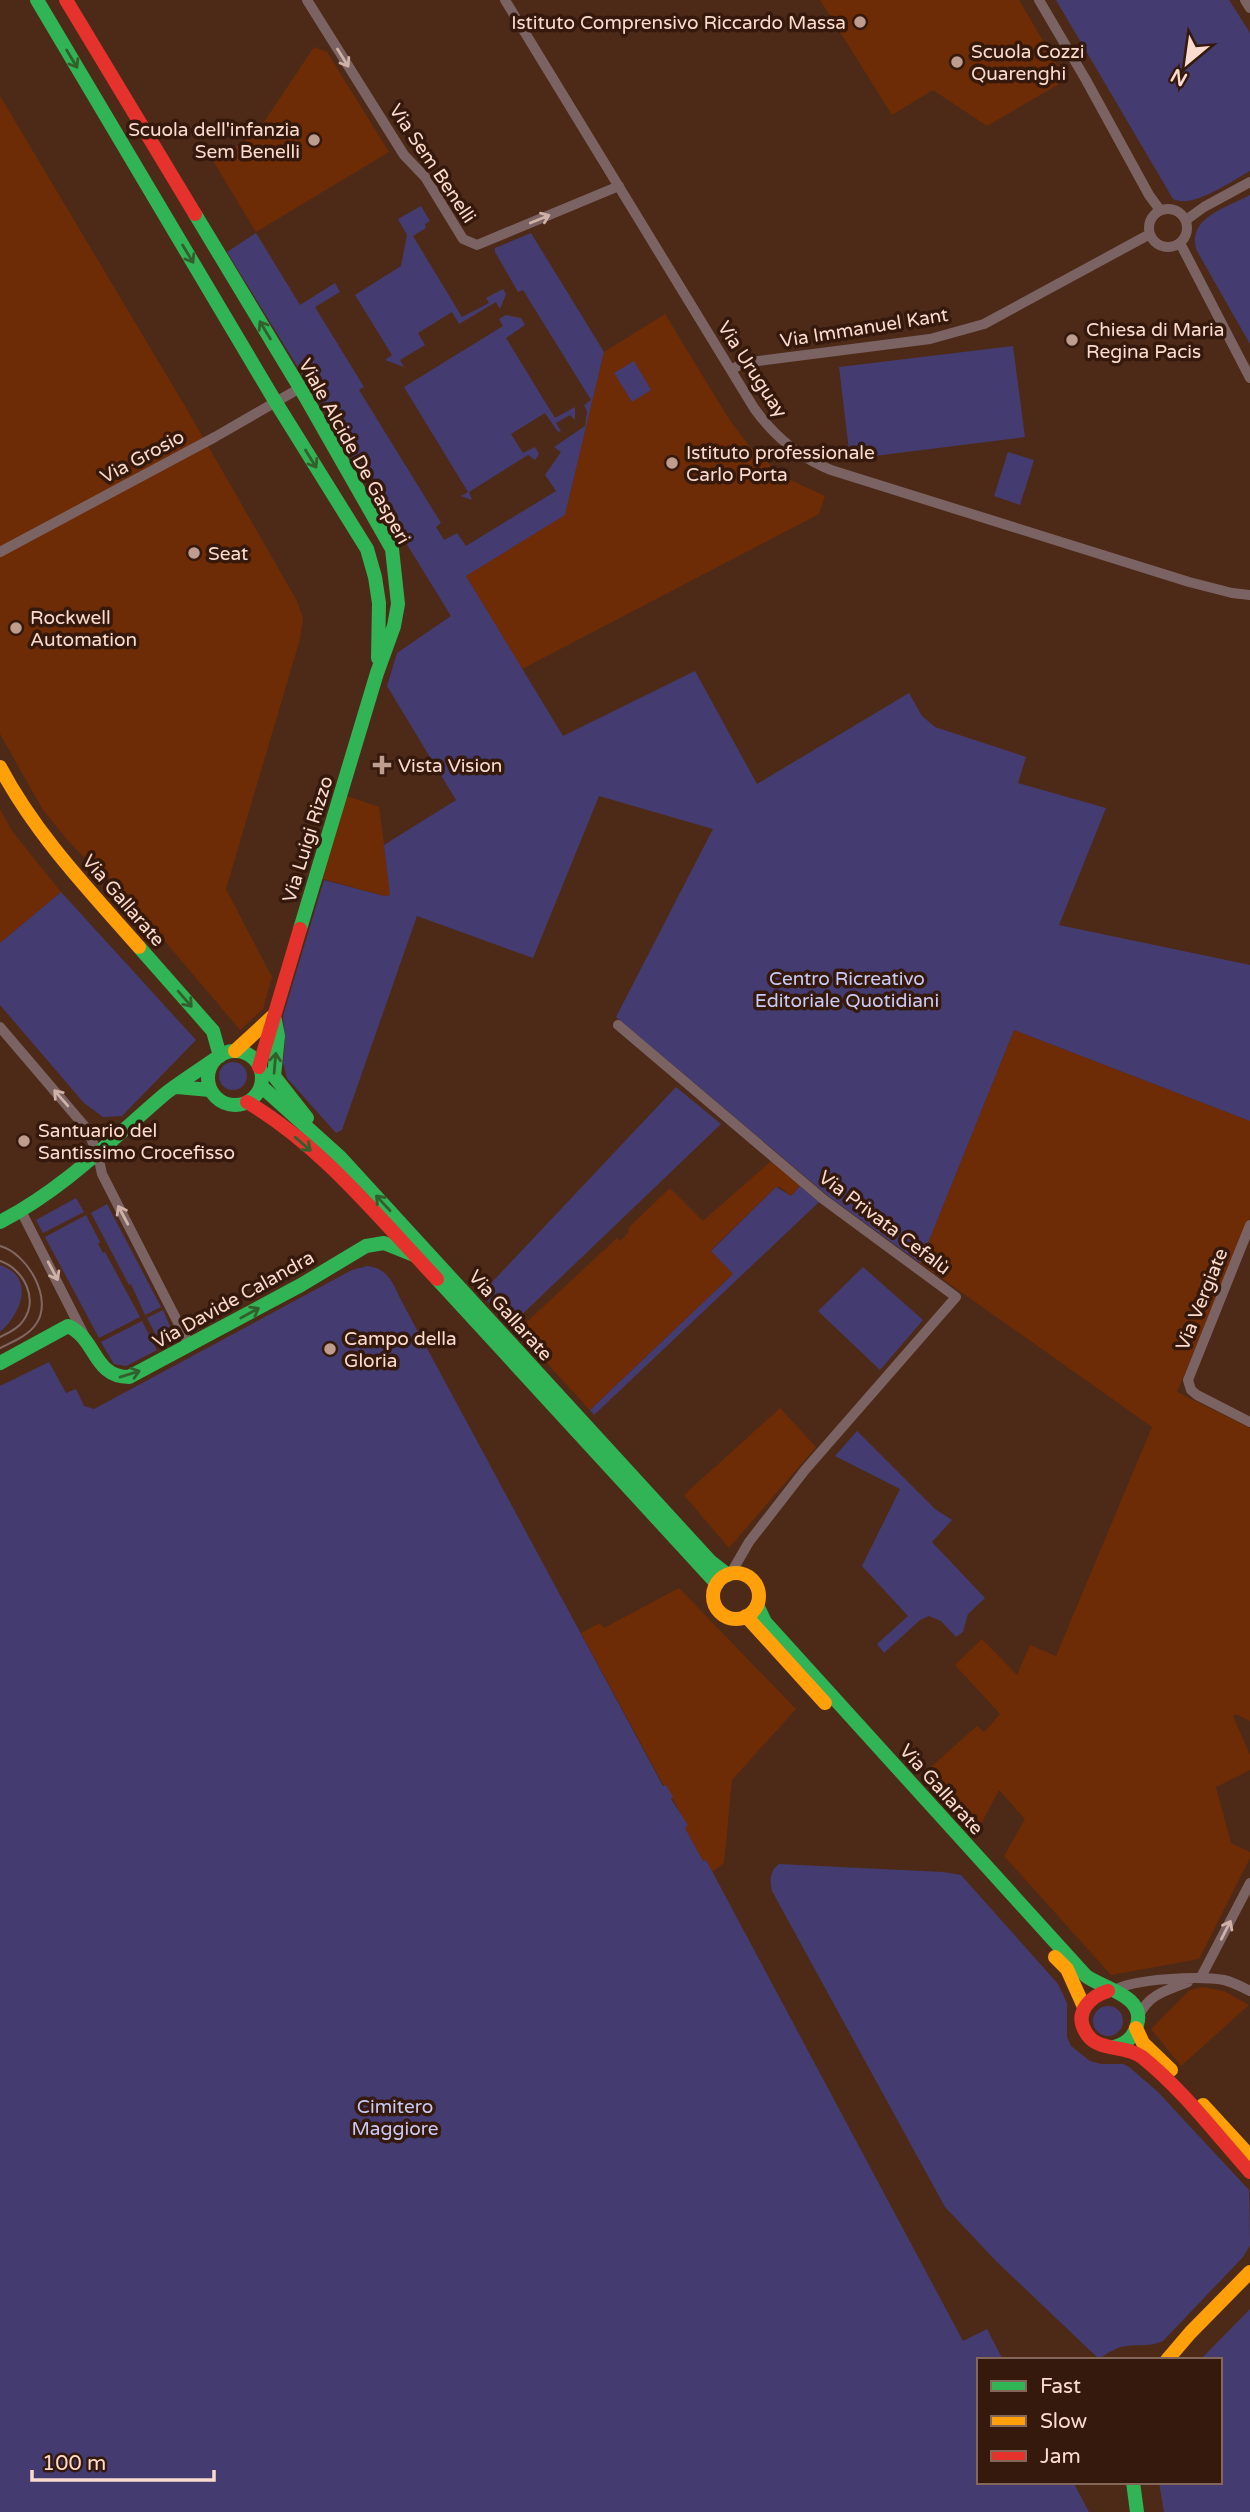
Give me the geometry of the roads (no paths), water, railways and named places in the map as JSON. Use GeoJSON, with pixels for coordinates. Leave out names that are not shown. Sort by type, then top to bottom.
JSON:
{"type":"FeatureCollection","features":[{"type":"Feature","properties":{"kind":"main road","name":"Viale Alcide De Gasperi"},"geometry":{"type":"LineString","coordinates":[[37,0],[275,401],[367,549],[380,600],[377,673]]}},
{"type":"Feature","properties":{"kind":"main road","name":"Viale Alcide De Gasperi"},"geometry":{"type":"LineString","coordinates":[[66,0],[300,388],[392,549],[398,604],[394,626],[377,673]]}},
{"type":"Feature","properties":{"kind":"main road","name":"Via Luigi Rizzo"},"geometry":{"type":"LineString","coordinates":[[259,1067],[377,673]]}},
{"type":"Feature","properties":{"kind":"main road","name":"Via Gallarate"},"geometry":{"type":"LineString","coordinates":[[0,767],[18,801],[54,850],[212,1031],[218,1044],[218,1057]]}},
{"type":"Feature","properties":{"kind":"main road"},"geometry":{"type":"LineString","coordinates":[[0,1222],[21,1211],[98,1155],[177,1087],[218,1057],[235,1051],[274,1016]]}},
{"type":"Feature","properties":{"kind":"main road"},"geometry":{"type":"LineString","coordinates":[[274,1016],[278,1036],[274,1076],[340,1157]]}},
{"type":"Feature","properties":{"kind":"main road"},"geometry":{"type":"LineString","coordinates":[[235,1051],[250,1055],[259,1067],[261,1086],[247,1102]]}},
{"type":"Feature","properties":{"kind":"main road"},"geometry":{"type":"LineString","coordinates":[[177,1087],[211,1090],[208,1074],[218,1057]]}},
{"type":"Feature","properties":{"kind":"main road","name":"Via Gallarate"},"geometry":{"type":"LineString","coordinates":[[261,1086],[340,1157],[725,1577]]}},
{"type":"Feature","properties":{"kind":"main road","name":"Via Gallarate"},"geometry":{"type":"LineString","coordinates":[[211,1090],[226,1104],[247,1102],[275,1120],[330,1167],[725,1577]]}},
{"type":"Feature","properties":{"kind":"main road","name":"Via Davide Calandra"},"geometry":{"type":"LineString","coordinates":[[85,1337],[104,1370],[112,1376],[124,1379],[301,1285],[366,1246],[384,1243],[416,1256]]}},
{"type":"Feature","properties":{"kind":"main road"},"geometry":{"type":"LineString","coordinates":[[0,1363],[64,1327],[75,1328],[85,1337]]}},
{"type":"Feature","properties":{"kind":"main road","name":"Via Gallarate"},"geometry":{"type":"LineString","coordinates":[[1250,2156],[1143,2043],[1136,2007],[1130,1999],[1086,1976],[765,1622],[757,1605],[759,1591],[752,1578],[742,1573],[725,1577],[713,1595],[717,1609],[732,1618],[746,1616],[1067,1969],[1084,2007],[1082,2022],[1087,2036],[1099,2045],[1133,2051],[1164,2075],[1250,2172]]}},
{"type":"Feature","properties":{"kind":"main road"},"geometry":{"type":"LineString","coordinates":[[746,1616],[757,1605]]}},
{"type":"Feature","properties":{"kind":"main road"},"geometry":{"type":"LineString","coordinates":[[1084,2007],[1094,1996],[1111,1991]]}},
{"type":"Feature","properties":{"kind":"main road"},"geometry":{"type":"LineString","coordinates":[[1114,2047],[1128,2041],[1137,2023]]}},
{"type":"Feature","properties":{"kind":"main road"},"geometry":{"type":"LineString","coordinates":[[1169,2358],[1189,2333],[1250,2274]]}},
{"type":"Feature","properties":{"kind":"main road"},"geometry":{"type":"LineString","coordinates":[[1133,2484],[1137,2512]]}},
{"type":"Feature","properties":{"kind":"street","name":"Via Sem Benelli"},"geometry":{"type":"LineString","coordinates":[[307,0],[398,147],[425,177],[463,239],[477,245],[619,186]]}},
{"type":"Feature","properties":{"kind":"street","name":"Via Uruguay"},"geometry":{"type":"LineString","coordinates":[[505,0],[731,370],[770,429],[789,447],[817,464],[1189,582],[1250,595]]}},
{"type":"Feature","properties":{"kind":"street"},"geometry":{"type":"LineString","coordinates":[[1039,0],[1160,210]]}},
{"type":"Feature","properties":{"kind":"street"},"geometry":{"type":"LineString","coordinates":[[1245,0],[1250,8]]}},
{"type":"Feature","properties":{"kind":"street"},"geometry":{"type":"LineString","coordinates":[[1186,220],[1250,182]]}},
{"type":"Feature","properties":{"kind":"street"},"geometry":{"type":"LineString","coordinates":[[1172,209],[1186,220],[1186,233],[1180,243],[1163,246],[1150,234],[1152,218],[1160,210],[1172,209]]}},
{"type":"Feature","properties":{"kind":"street","name":"Via Immanuel Kant"},"geometry":{"type":"LineString","coordinates":[[731,370],[743,363],[930,339],[984,324],[1150,234]]}},
{"type":"Feature","properties":{"kind":"street"},"geometry":{"type":"LineString","coordinates":[[1180,243],[1250,378]]}},
{"type":"Feature","properties":{"kind":"street","name":"Via Grosio"},"geometry":{"type":"LineString","coordinates":[[0,552],[215,437],[300,388]]}},
{"type":"Feature","properties":{"kind":"street","name":"Via Privata Cefalù"},"geometry":{"type":"LineString","coordinates":[[618,1025],[823,1199],[956,1297],[805,1470],[748,1542],[725,1577]]}},
{"type":"Feature","properties":{"kind":"street"},"geometry":{"type":"LineString","coordinates":[[0,1027],[87,1129],[98,1155],[102,1174],[190,1346]]}},
{"type":"Feature","properties":{"kind":"street"},"geometry":{"type":"LineString","coordinates":[[21,1211],[85,1337]]}},
{"type":"Feature","properties":{"kind":"street","name":"Via Vergiate"},"geometry":{"type":"LineString","coordinates":[[1250,1225],[1189,1376],[1190,1387],[1201,1398],[1250,1422]]}},
{"type":"Feature","properties":{"kind":"street"},"geometry":{"type":"LineString","coordinates":[[1137,2023],[1143,2006],[1156,1994],[1201,1977],[1250,1883]]}},
{"type":"Feature","properties":{"kind":"street"},"geometry":{"type":"LineString","coordinates":[[1111,1991],[1137,1983],[1201,1977],[1227,1981],[1250,1991]]}},
{"type":"Feature","properties":{"kind":"tram line"},"geometry":{"type":"LineString","coordinates":[[0,1246],[10,1250],[28,1267],[40,1290],[42,1302],[41,1314],[33,1328],[0,1348]]}},
{"type":"Feature","properties":{"kind":"tram line"},"geometry":{"type":"LineString","coordinates":[[0,1261],[9,1265],[22,1278],[30,1303],[21,1324],[0,1337]]}},
{"type":"Feature","properties":{"kind":"place","name":"Istituto Comprensivo Riccardo Massa"},"geometry":{"type":"Point","coordinates":[860,22]}},
{"type":"Feature","properties":{"kind":"place","name":"Scuola Cozzi Quarenghi"},"geometry":{"type":"Point","coordinates":[957,62]}},
{"type":"Feature","properties":{"kind":"place","name":"Scuola dell'infanzia Sem Benelli"},"geometry":{"type":"Point","coordinates":[314,140]}},
{"type":"Feature","properties":{"kind":"place","name":"Chiesa di Maria Regina Pacis"},"geometry":{"type":"Point","coordinates":[1072,340]}},
{"type":"Feature","properties":{"kind":"place","name":"Istituto professionale Carlo Porta"},"geometry":{"type":"Point","coordinates":[672,463]}},
{"type":"Feature","properties":{"kind":"place","name":"Seat"},"geometry":{"type":"Point","coordinates":[194,553]}},
{"type":"Feature","properties":{"kind":"place","name":"Rockwell Automation"},"geometry":{"type":"Point","coordinates":[16,628]}},
{"type":"Feature","properties":{"kind":"place","name":"Vista Vision"},"geometry":{"type":"Point","coordinates":[382,765]}},
{"type":"Feature","properties":{"kind":"place","name":"Santuario del Santissimo Crocefisso"},"geometry":{"type":"Point","coordinates":[24,1141]}},
{"type":"Feature","properties":{"kind":"place","name":"Campo della Gloria"},"geometry":{"type":"Point","coordinates":[330,1349]}},
{"type":"Feature","properties":{"kind":"park label","name":"Centro Ricreativo Editoriale Quotidiani"},"geometry":{"type":"Point","coordinates":[847,989]}},
{"type":"Feature","properties":{"kind":"park label","name":"Cimitero Maggiore"},"geometry":{"type":"Point","coordinates":[395,2117]}}]}
